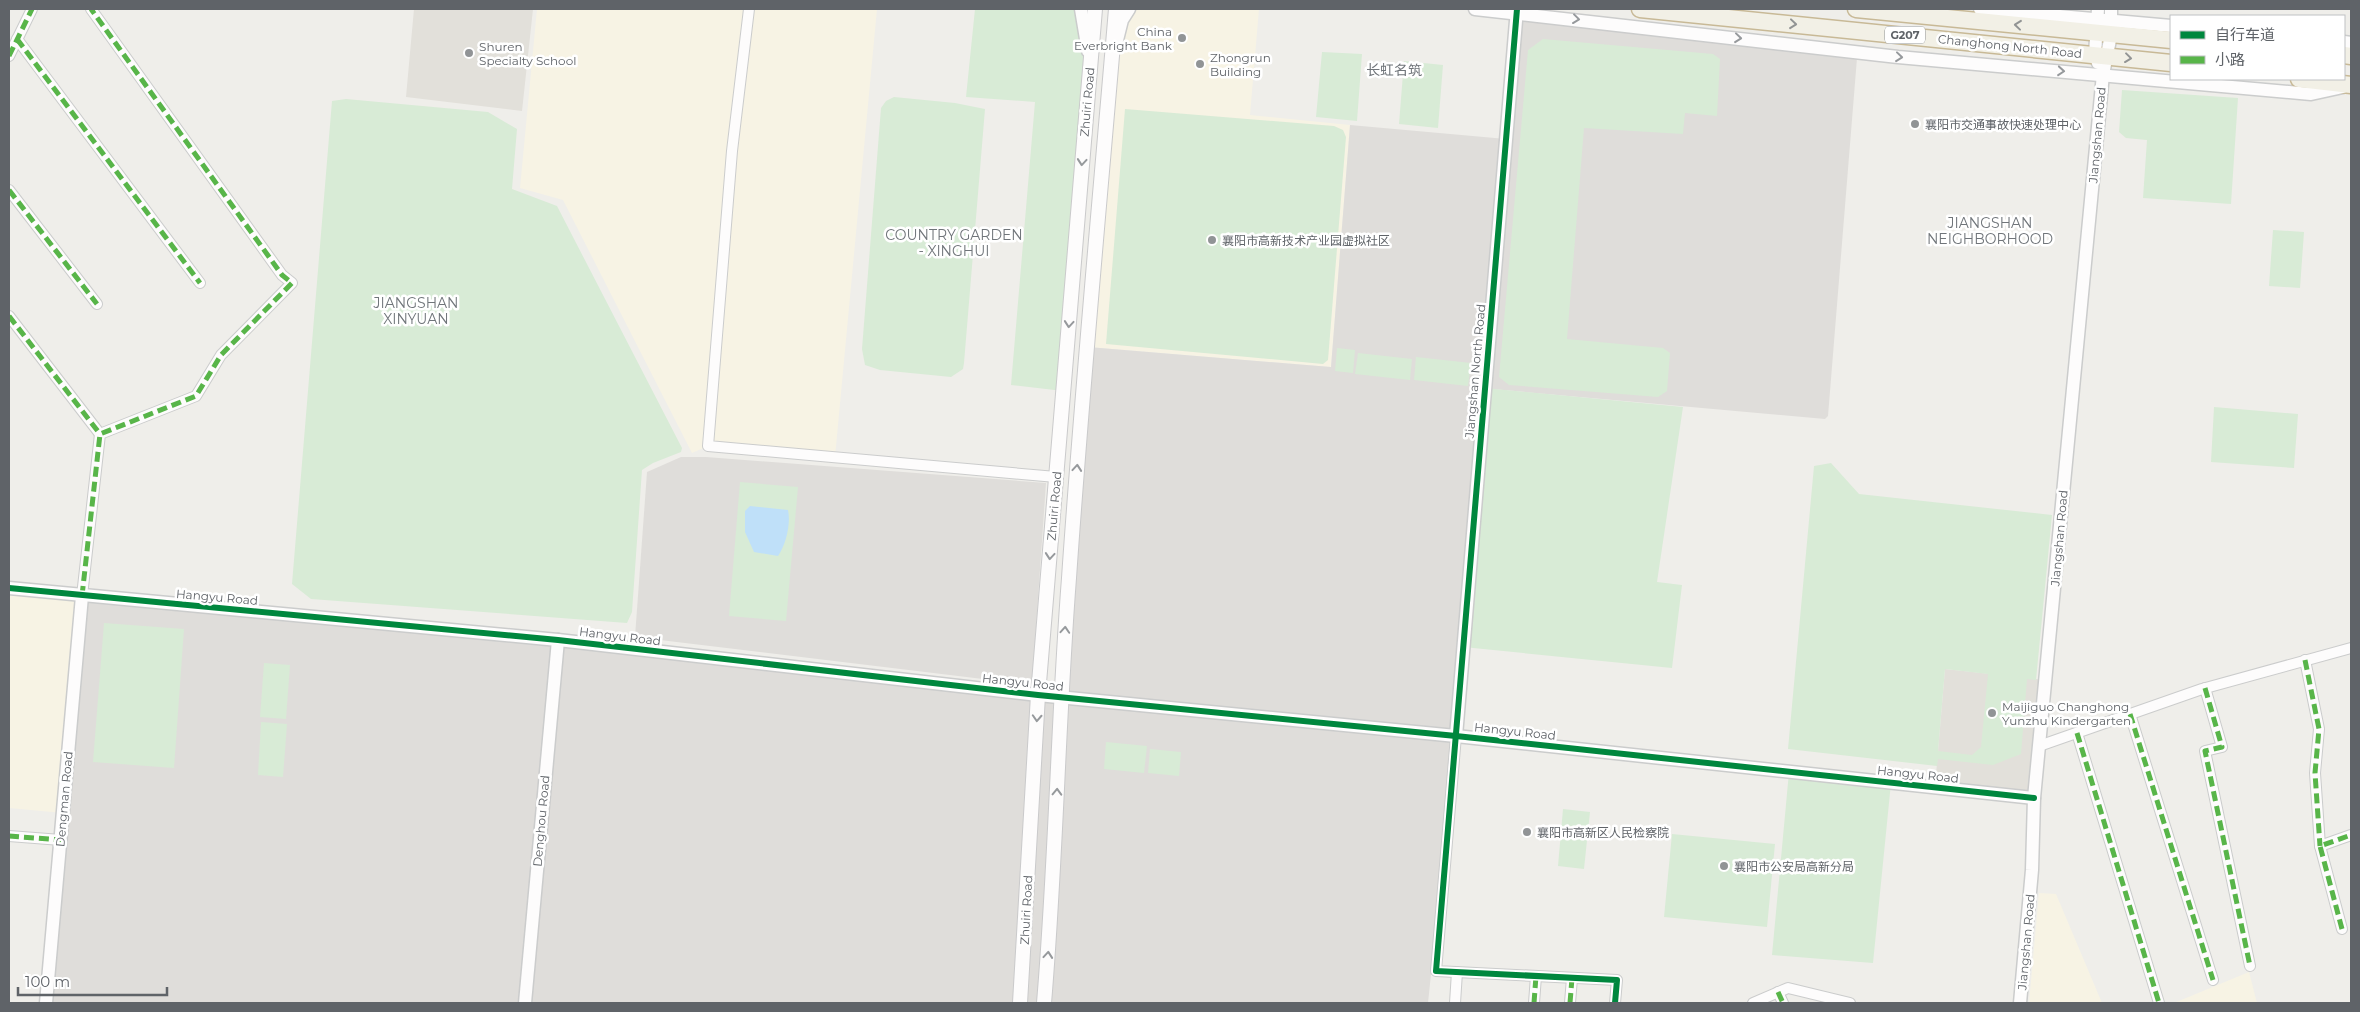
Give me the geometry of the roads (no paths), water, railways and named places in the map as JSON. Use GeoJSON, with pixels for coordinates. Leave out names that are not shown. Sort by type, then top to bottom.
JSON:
{"type":"FeatureCollection","features":[{"type":"Feature","properties":{"kind":"highway","name":"Changhong North Road"},"geometry":{"type":"LineString","coordinates":[[1640,9],[2170,63]]}},
{"type":"Feature","properties":{"kind":"highway","name":"Changhong North Road"},"geometry":{"type":"LineString","coordinates":[[1856,9],[2104,21],[2170,40]]}},
{"type":"Feature","properties":{"kind":"highway"},"geometry":{"type":"LineString","coordinates":[[2306,80],[2351,86]]}},
{"type":"Feature","properties":{"kind":"main road","name":"Zhuiri Road"},"geometry":{"type":"LineString","coordinates":[[1020,1003],[1038,695],[1095,9]]}},
{"type":"Feature","properties":{"kind":"main road","name":"Zhuiri Road"},"geometry":{"type":"LineString","coordinates":[[1044,1003],[1052,916],[1061,697],[1116,9]]}},
{"type":"Feature","properties":{"kind":"street"},"geometry":{"type":"LineString","coordinates":[[9,56],[32,9]]}},
{"type":"Feature","properties":{"kind":"street"},"geometry":{"type":"LineString","coordinates":[[90,9],[282,275],[292,283],[221,355],[196,396],[100,434]]}},
{"type":"Feature","properties":{"kind":"street"},"geometry":{"type":"LineString","coordinates":[[749,9],[732,151],[708,446],[1056,477]]}},
{"type":"Feature","properties":{"kind":"street"},"geometry":{"type":"LineString","coordinates":[[1081,9],[1090,67]]}},
{"type":"Feature","properties":{"kind":"street"},"geometry":{"type":"LineString","coordinates":[[1111,64],[1122,20],[1129,9]]}},
{"type":"Feature","properties":{"kind":"street"},"geometry":{"type":"LineString","coordinates":[[1476,9],[1516,11],[1898,57],[2311,94],[2351,86]]}},
{"type":"Feature","properties":{"kind":"street"},"geometry":{"type":"LineString","coordinates":[[1980,9],[2170,26]]}},
{"type":"Feature","properties":{"kind":"street","name":"Jiangshan North Road"},"geometry":{"type":"LineString","coordinates":[[1456,736],[1516,11]]}},
{"type":"Feature","properties":{"kind":"street"},"geometry":{"type":"LineString","coordinates":[[2103,74],[2101,55],[2104,21]]}},
{"type":"Feature","properties":{"kind":"street"},"geometry":{"type":"LineString","coordinates":[[17,39],[200,283]]}},
{"type":"Feature","properties":{"kind":"street","name":"Jiangshan Road"},"geometry":{"type":"LineString","coordinates":[[2020,1003],[2032,870],[2034,798],[2103,74]]}},
{"type":"Feature","properties":{"kind":"street"},"geometry":{"type":"LineString","coordinates":[[9,190],[97,304]]}},
{"type":"Feature","properties":{"kind":"street"},"geometry":{"type":"LineString","coordinates":[[9,316],[100,434],[82,596]]}},
{"type":"Feature","properties":{"kind":"street","name":"Hangyu Road"},"geometry":{"type":"LineString","coordinates":[[9,588],[558,640],[1038,695],[1456,736],[2034,798]]}},
{"type":"Feature","properties":{"kind":"street","name":"Dengman Road"},"geometry":{"type":"LineString","coordinates":[[46,1003],[82,596]]}},
{"type":"Feature","properties":{"kind":"street","name":"Denghou Road"},"geometry":{"type":"LineString","coordinates":[[525,1003],[558,640]]}},
{"type":"Feature","properties":{"kind":"street"},"geometry":{"type":"LineString","coordinates":[[2039,746],[2205,688],[2351,648]]}},
{"type":"Feature","properties":{"kind":"street"},"geometry":{"type":"LineString","coordinates":[[2304,660],[2319,729],[2315,773],[2320,846],[2342,929]]}},
{"type":"Feature","properties":{"kind":"street"},"geometry":{"type":"LineString","coordinates":[[2205,688],[2222,747],[2206,751],[2250,966]]}},
{"type":"Feature","properties":{"kind":"street"},"geometry":{"type":"LineString","coordinates":[[2130,714],[2213,980]]}},
{"type":"Feature","properties":{"kind":"street"},"geometry":{"type":"LineString","coordinates":[[2077,732],[2159,1003]]}},
{"type":"Feature","properties":{"kind":"street"},"geometry":{"type":"LineString","coordinates":[[1456,736],[1436,971],[1616,980],[1616,1003]]}},
{"type":"Feature","properties":{"kind":"street"},"geometry":{"type":"LineString","coordinates":[[2320,846],[2351,835]]}},
{"type":"Feature","properties":{"kind":"street"},"geometry":{"type":"LineString","coordinates":[[9,836],[60,840]]}},
{"type":"Feature","properties":{"kind":"street"},"geometry":{"type":"LineString","coordinates":[[1455,1003],[1457,972]]}},
{"type":"Feature","properties":{"kind":"street"},"geometry":{"type":"LineString","coordinates":[[1534,1003],[1536,976]]}},
{"type":"Feature","properties":{"kind":"street"},"geometry":{"type":"LineString","coordinates":[[1570,1003],[1572,978]]}},
{"type":"Feature","properties":{"kind":"street"},"geometry":{"type":"LineString","coordinates":[[1753,1003],[1788,988],[1850,1003]]}},
{"type":"Feature","properties":{"kind":"street"},"geometry":{"type":"LineString","coordinates":[[1778,992],[1783,1003]]}},
{"type":"Feature","properties":{"kind":"water"},"geometry":{"type":"Polygon","coordinates":[[[750,506],[788,510],[787,534],[778,556],[754,552],[745,532],[745,511],[750,506]]]}},
{"type":"Feature","properties":{"kind":"place","name":"China Everbright Bank"},"geometry":{"type":"Point","coordinates":[1182,38]}},
{"type":"Feature","properties":{"kind":"place","name":"Shuren Specialty School"},"geometry":{"type":"Point","coordinates":[469,53]}},
{"type":"Feature","properties":{"kind":"place","name":"Zhongrun Building"},"geometry":{"type":"Point","coordinates":[1200,64]}},
{"type":"Feature","properties":{"kind":"place","name":"襄阳市交通事故快速处理中心"},"geometry":{"type":"Point","coordinates":[1915,124]}},
{"type":"Feature","properties":{"kind":"place","name":"襄阳市高新技术产业园虚拟社区"},"geometry":{"type":"Point","coordinates":[1212,240]}},
{"type":"Feature","properties":{"kind":"place","name":"Maijiguo Changhong Yunzhu Kindergarten"},"geometry":{"type":"Point","coordinates":[1992,713]}},
{"type":"Feature","properties":{"kind":"place","name":"襄阳市高新区人民检察院"},"geometry":{"type":"Point","coordinates":[1527,832]}},
{"type":"Feature","properties":{"kind":"place","name":"襄阳市公安局高新分局"},"geometry":{"type":"Point","coordinates":[1724,866]}},
{"type":"Feature","properties":{"kind":"district","name":"长虹名筑"},"geometry":{"type":"Point","coordinates":[1394,70]}},
{"type":"Feature","properties":{"kind":"district","name":"JIANGSHAN NEIGHBORHOOD"},"geometry":{"type":"Point","coordinates":[1990,232]}},
{"type":"Feature","properties":{"kind":"district","name":"COUNTRY GARDEN - XINGHUI"},"geometry":{"type":"Point","coordinates":[954,244]}},
{"type":"Feature","properties":{"kind":"district","name":"JIANGSHAN XINYUAN"},"geometry":{"type":"Point","coordinates":[416,312]}}]}
